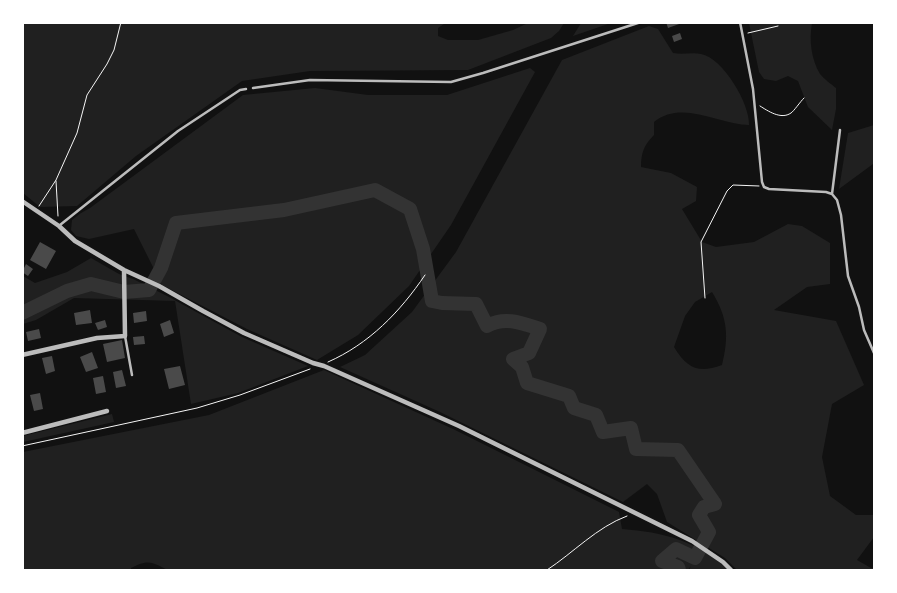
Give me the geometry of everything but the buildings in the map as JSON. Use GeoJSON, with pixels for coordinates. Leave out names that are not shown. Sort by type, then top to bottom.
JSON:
{"type":"FeatureCollection","features":[{"type":"Feature","properties":{"kind":"street"},"geometry":{"type":"LineString","coordinates":[[22,201],[58,226],[75,241],[124,270],[159,286],[244,333],[392,394],[459,426],[692,541],[732,570]]}},
{"type":"Feature","properties":{"kind":"street"},"geometry":{"type":"LineString","coordinates":[[22,355],[97,338],[125,336],[124,270]]}},
{"type":"Feature","properties":{"kind":"street"},"geometry":{"type":"LineString","coordinates":[[22,433],[107,411]]}},
{"type":"Feature","properties":{"kind":"lane"},"geometry":{"type":"LineString","coordinates":[[253,88],[310,80],[452,82],[641,22]]}},
{"type":"Feature","properties":{"kind":"lane"},"geometry":{"type":"LineString","coordinates":[[740,22],[755,103],[762,182],[764,186],[775,190],[826,192],[832,194],[837,200],[841,215],[848,276],[859,306],[864,330],[874,353]]}},
{"type":"Feature","properties":{"kind":"lane"},"geometry":{"type":"LineString","coordinates":[[58,226],[178,131],[240,90],[246,89]]}},
{"type":"Feature","properties":{"kind":"lane"},"geometry":{"type":"LineString","coordinates":[[832,194],[840,130]]}},
{"type":"Feature","properties":{"kind":"lane"},"geometry":{"type":"LineString","coordinates":[[125,336],[132,375]]}},
{"type":"Feature","properties":{"kind":"path"},"geometry":{"type":"LineString","coordinates":[[36,211],[56,180],[77,133],[87,95],[114,50],[122,22]]}},
{"type":"Feature","properties":{"kind":"path"},"geometry":{"type":"LineString","coordinates":[[742,34],[778,26]]}},
{"type":"Feature","properties":{"kind":"path"},"geometry":{"type":"LineString","coordinates":[[755,103],[773,113],[784,116],[792,113],[804,98]]}},
{"type":"Feature","properties":{"kind":"path"},"geometry":{"type":"LineString","coordinates":[[56,180],[58,226]]}},
{"type":"Feature","properties":{"kind":"path"},"geometry":{"type":"LineString","coordinates":[[705,298],[702,242],[714,214],[727,191],[733,185],[764,186]]}},
{"type":"Feature","properties":{"kind":"path"},"geometry":{"type":"LineString","coordinates":[[22,446],[197,408],[240,395],[320,365],[361,344],[411,296],[425,275]]}},
{"type":"Feature","properties":{"kind":"path"},"geometry":{"type":"LineString","coordinates":[[547,570],[618,519],[634,514]]}},
{"type":"Feature","properties":{"kind":"shaded area"},"geometry":{"type":"Polygon","coordinates":[[[447,22],[438,28],[438,36],[448,40],[478,40],[513,30],[528,23],[564,23],[551,38],[468,70],[310,71],[242,81],[136,156],[77,206],[40,207],[23,193],[22,23],[447,22]]]}},
{"type":"Feature","properties":{"kind":"shaded area"},"geometry":{"type":"Polygon","coordinates":[[[581,22],[611,23],[573,36],[581,22]]]}},
{"type":"Feature","properties":{"kind":"shaded area"},"geometry":{"type":"Polygon","coordinates":[[[749,23],[812,23],[811,43],[815,62],[820,74],[836,88],[836,109],[832,130],[808,107],[798,81],[788,76],[776,81],[764,79],[759,72],[749,23]]]}},
{"type":"Feature","properties":{"kind":"shaded area"},"geometry":{"type":"Polygon","coordinates":[[[649,26],[658,29],[673,53],[698,53],[709,57],[718,64],[734,83],[745,106],[749,125],[689,113],[665,116],[654,122],[654,135],[644,150],[641,167],[671,173],[697,187],[696,201],[682,209],[702,242],[716,247],[754,242],[788,224],[802,226],[830,243],[830,284],[807,287],[774,310],[836,321],[864,385],[832,404],[822,457],[830,496],[856,515],[874,515],[874,537],[857,560],[874,568],[874,570],[737,570],[725,558],[667,522],[657,494],[647,484],[623,502],[440,412],[340,367],[365,355],[412,312],[456,252],[562,60],[649,26]],[[712,292],[695,302],[685,316],[674,347],[684,360],[700,369],[714,368],[722,365],[726,345],[726,328],[712,292]]]}},
{"type":"Feature","properties":{"kind":"shaded area"},"geometry":{"type":"Polygon","coordinates":[[[530,68],[535,72],[451,225],[409,286],[358,335],[317,360],[247,329],[162,285],[134,229],[89,239],[76,236],[71,230],[72,220],[243,95],[315,88],[368,95],[447,95],[530,68]]]}},
{"type":"Feature","properties":{"kind":"shaded area"},"geometry":{"type":"Polygon","coordinates":[[[874,125],[874,165],[839,189],[848,133],[874,125]]]}},
{"type":"Feature","properties":{"kind":"shaded area"},"geometry":{"type":"Polygon","coordinates":[[[91,258],[119,274],[169,297],[242,337],[308,366],[238,393],[191,404],[175,301],[74,298],[36,320],[23,324],[23,276],[35,283],[67,272],[91,258]]]}},
{"type":"Feature","properties":{"kind":"shaded area"},"geometry":{"type":"Polygon","coordinates":[[[324,370],[453,429],[619,512],[622,529],[666,536],[692,545],[717,560],[728,570],[689,570],[691,566],[688,570],[168,570],[154,563],[142,563],[131,568],[131,570],[23,570],[23,452],[209,415],[324,370]]]}},
{"type":"Feature","properties":{"kind":"shaded area"},"geometry":{"type":"Polygon","coordinates":[[[112,414],[114,422],[23,442],[23,436],[112,414]]]}},
{"type":"Feature","properties":{"kind":"waterway"},"geometry":{"type":"LineString","coordinates":[[22,313],[67,291],[91,284],[124,292],[149,290],[161,268],[176,223],[284,210],[375,190],[410,209],[423,249],[432,301],[476,304],[487,326],[500,321],[507,321],[540,329],[529,353],[513,359],[522,367],[527,383],[569,396],[574,408],[596,415],[603,432],[631,428],[636,449],[678,450],[715,504],[704,507],[699,515],[709,532],[695,558],[676,549],[662,561],[678,567],[679,570]]}}]}
